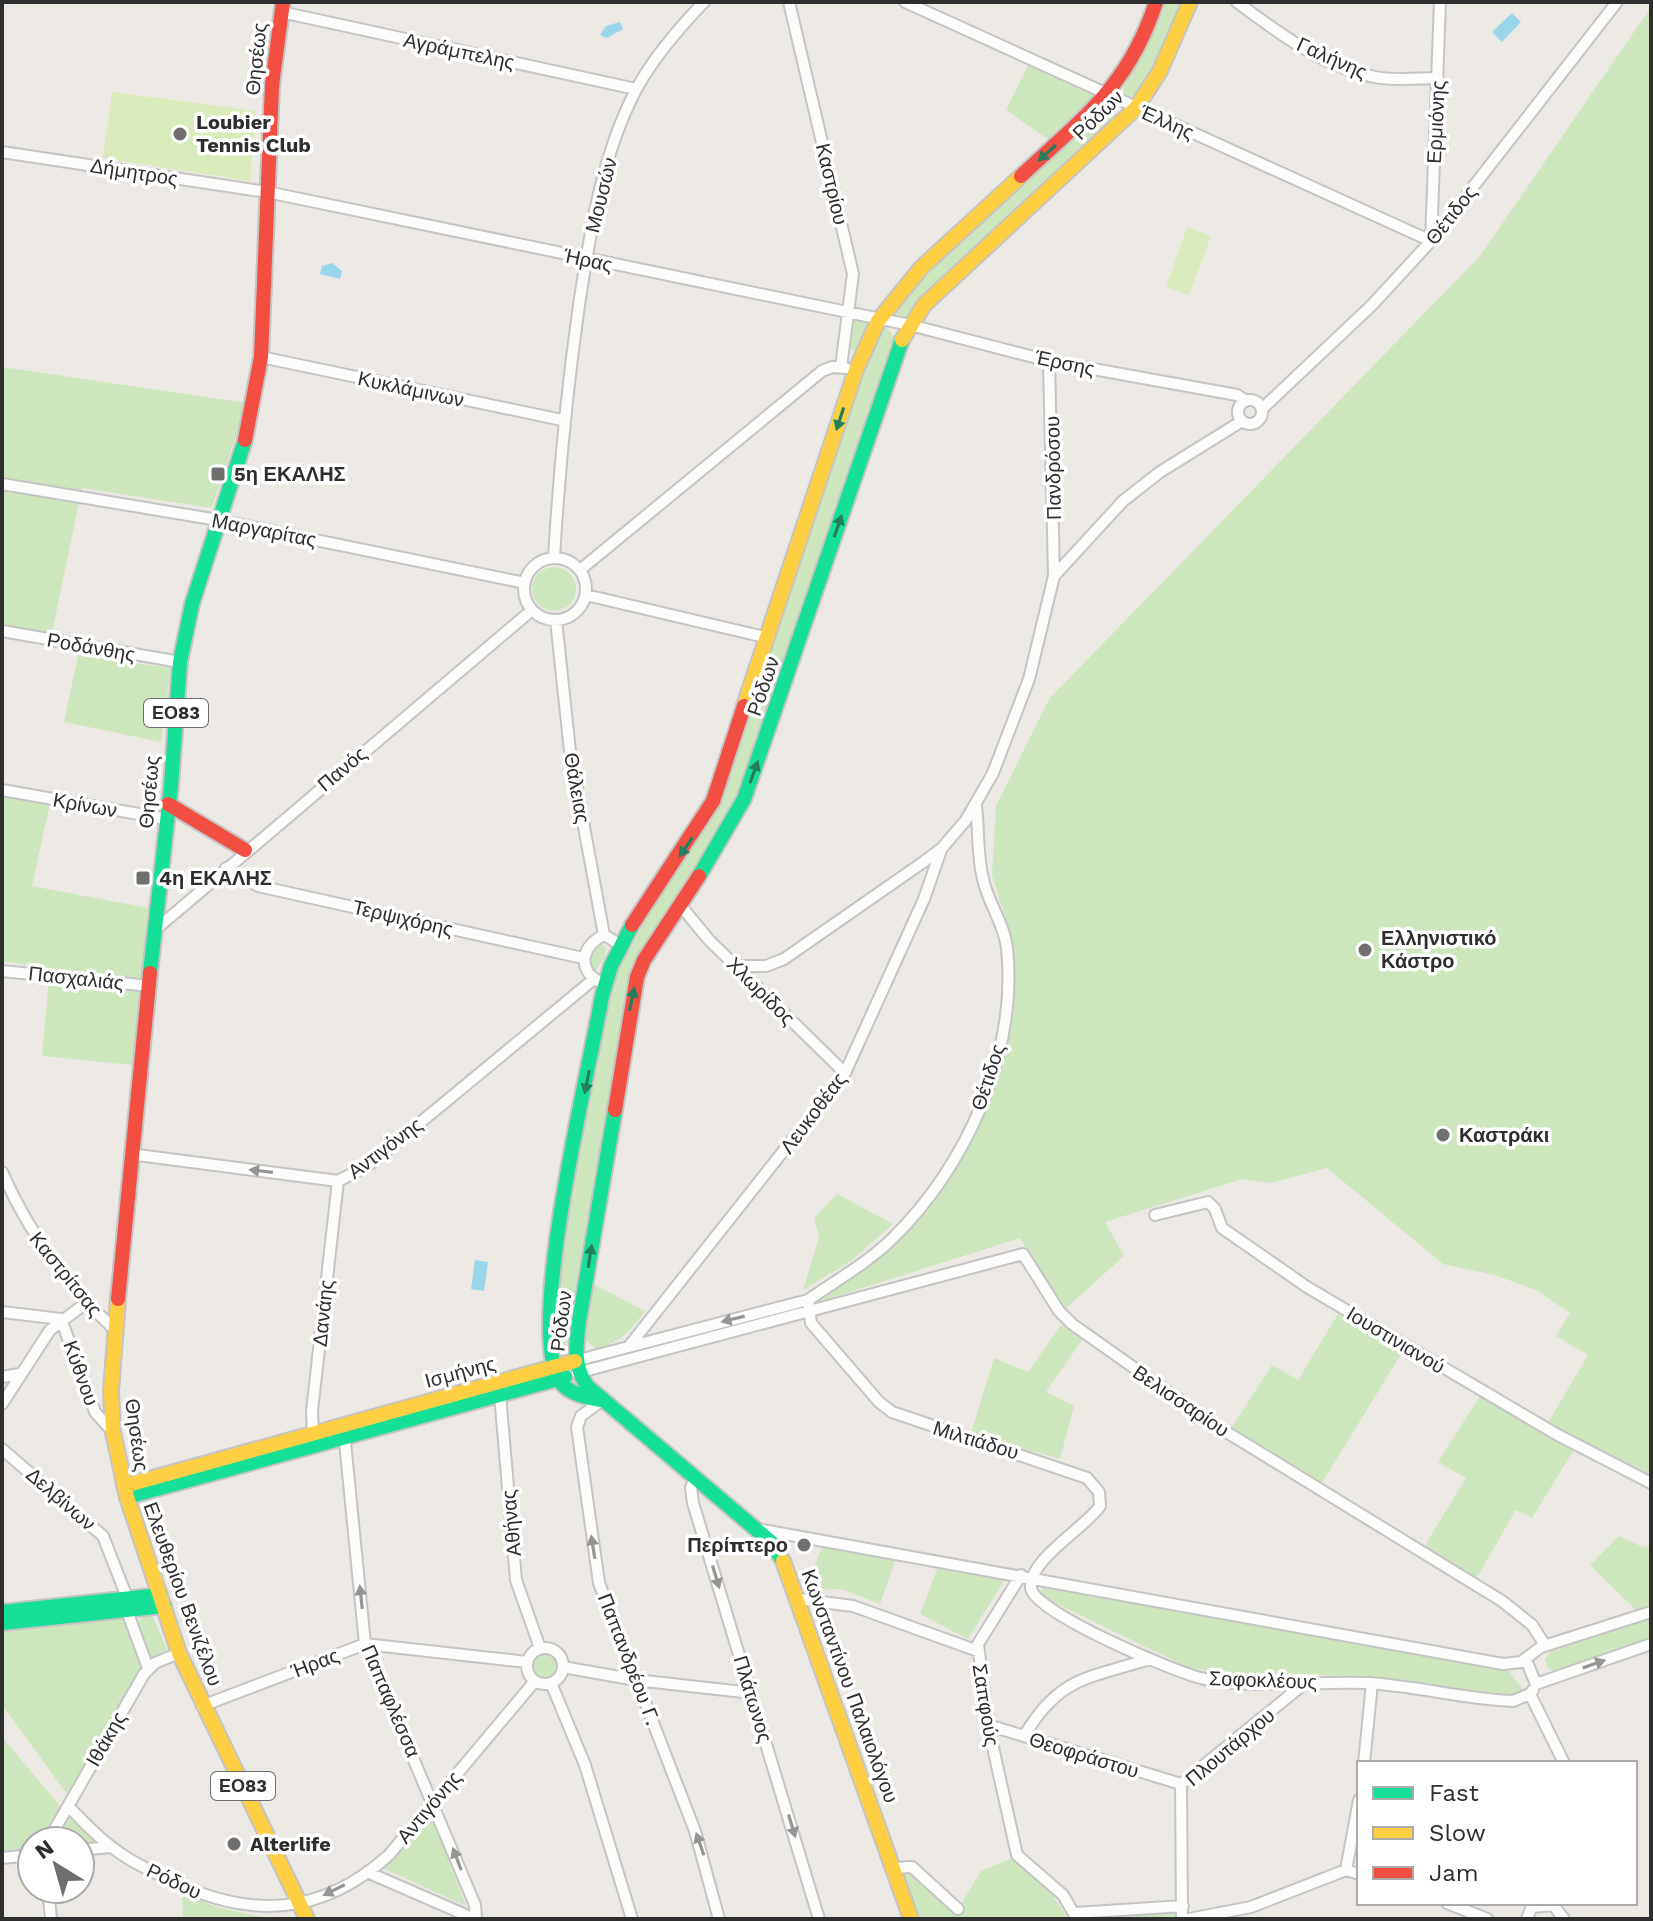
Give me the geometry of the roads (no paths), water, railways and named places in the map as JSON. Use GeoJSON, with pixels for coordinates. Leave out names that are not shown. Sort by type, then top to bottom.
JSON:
{"type":"FeatureCollection","features":[{"type":"Feature","properties":{"kind":"street","name":"Μουσών"},"geometry":{"type":"LineString","coordinates":[[554,558],[562,420],[586,260],[609,160],[636,89],[658,56],[704,2]]}},
{"type":"Feature","properties":{"kind":"street","name":"Καστρίου"},"geometry":{"type":"LineString","coordinates":[[789,2],[853,274],[848,314],[849,369]]}},
{"type":"Feature","properties":{"kind":"street","name":"Έλλης"},"geometry":{"type":"LineString","coordinates":[[905,2],[1431,241]]}},
{"type":"Feature","properties":{"kind":"street","name":"Ρόδων"},"geometry":{"type":"LineString","coordinates":[[601,1401],[579,1396],[555,1373],[551,1309],[563,1201],[600,981],[713,801],[769,638],[849,369],[878,321],[921,268],[1108,95],[1143,42],[1156,2]]}},
{"type":"Feature","properties":{"kind":"street","name":"Ρόδων"},"geometry":{"type":"LineString","coordinates":[[601,1401],[576,1367],[637,977],[644,960],[681,906],[744,799],[897,348],[910,325],[946,283],[1136,108],[1160,71],[1190,2]]}},
{"type":"Feature","properties":{"kind":"street","name":"Γαλήνης"},"geometry":{"type":"LineString","coordinates":[[1237,2],[1309,51],[1354,71],[1378,78],[1438,78]]}},
{"type":"Feature","properties":{"kind":"street","name":"Ερμιόνης"},"geometry":{"type":"LineString","coordinates":[[1431,241],[1440,2]]}},
{"type":"Feature","properties":{"kind":"street","name":"Θέτιδος"},"geometry":{"type":"LineString","coordinates":[[1263,408],[1372,305],[1431,241],[1617,2]]}},
{"type":"Feature","properties":{"kind":"street","name":"Αγράμπελης"},"geometry":{"type":"LineString","coordinates":[[282,7],[636,89]]}},
{"type":"Feature","properties":{"kind":"street","name":"Θησέως"},"geometry":{"type":"LineString","coordinates":[[125,1491],[113,1432],[114,1329],[168,812],[180,662],[192,604],[247,433],[261,357],[272,85],[282,7]]}},
{"type":"Feature","properties":{"kind":"street","name":"Δήμητρος"},"geometry":{"type":"LineString","coordinates":[[2,152],[267,192]]}},
{"type":"Feature","properties":{"kind":"street","name":"Ήρας"},"geometry":{"type":"LineString","coordinates":[[267,192],[878,321],[910,325]]}},
{"type":"Feature","properties":{"kind":"street","name":"Έρσης"},"geometry":{"type":"LineString","coordinates":[[910,325],[1049,361],[1222,393],[1243,405]]}},
{"type":"Feature","properties":{"kind":"street","name":"Κυκλάμινων"},"geometry":{"type":"LineString","coordinates":[[261,357],[562,420]]}},
{"type":"Feature","properties":{"kind":"street","name":"Πανδρόσου"},"geometry":{"type":"LineString","coordinates":[[1049,361],[1054,576]]}},
{"type":"Feature","properties":{"kind":"street"},"geometry":{"type":"LineString","coordinates":[[580,570],[822,371],[849,369]]}},
{"type":"Feature","properties":{"kind":"street"},"geometry":{"type":"LineString","coordinates":[[1254,401],[1263,408],[1257,422],[1250,424],[1242,421],[1243,405],[1254,401]]}},
{"type":"Feature","properties":{"kind":"street"},"geometry":{"type":"LineString","coordinates":[[735,966],[766,966],[784,959],[942,848],[976,806],[993,773],[1029,679],[1054,576],[1123,501],[1160,472],[1242,421]]}},
{"type":"Feature","properties":{"kind":"street","name":"Μαργαρίτας"},"geometry":{"type":"LineString","coordinates":[[2,484],[218,520],[525,583]]}},
{"type":"Feature","properties":{"kind":"street"},"geometry":{"type":"LineString","coordinates":[[554,558],[568,561],[580,570],[586,595],[580,608],[569,617],[556,620],[542,618],[532,610],[524,592],[530,570],[554,558]]}},
{"type":"Feature","properties":{"kind":"street"},"geometry":{"type":"LineString","coordinates":[[586,595],[769,638]]}},
{"type":"Feature","properties":{"kind":"street","name":"Πανός"},"geometry":{"type":"LineString","coordinates":[[155,930],[245,850],[532,610]]}},
{"type":"Feature","properties":{"kind":"street","name":"Θάλειας"},"geometry":{"type":"LineString","coordinates":[[556,620],[570,751],[604,935]]}},
{"type":"Feature","properties":{"kind":"street","name":"Ροδάνθης"},"geometry":{"type":"LineString","coordinates":[[2,631],[180,662]]}},
{"type":"Feature","properties":{"kind":"street","name":"Κρίνων"},"geometry":{"type":"LineString","coordinates":[[2,790],[168,812]]}},
{"type":"Feature","properties":{"kind":"street","name":"Θέτιδος"},"geometry":{"type":"LineString","coordinates":[[808,1306],[822,1291],[872,1257],[924,1205],[961,1147],[995,1062],[1006,1012],[1007,958],[1005,936],[981,872],[976,806]]}},
{"type":"Feature","properties":{"kind":"street"},"geometry":{"type":"LineString","coordinates":[[168,812],[245,850]]}},
{"type":"Feature","properties":{"kind":"street","name":"Λευκοθέας"},"geometry":{"type":"LineString","coordinates":[[630,1345],[845,1073],[924,899],[942,848]]}},
{"type":"Feature","properties":{"kind":"street","name":"Τερψιχόρης"},"geometry":{"type":"LineString","coordinates":[[226,868],[258,886],[583,958]]}},
{"type":"Feature","properties":{"kind":"street","name":"Χλωρίδος"},"geometry":{"type":"LineString","coordinates":[[681,906],[735,966],[845,1073]]}},
{"type":"Feature","properties":{"kind":"street"},"geometry":{"type":"LineString","coordinates":[[600,981],[585,970],[583,958],[589,947],[604,935],[621,945]]}},
{"type":"Feature","properties":{"kind":"street","name":"Πασχαλιάς"},"geometry":{"type":"LineString","coordinates":[[2,971],[150,986]]}},
{"type":"Feature","properties":{"kind":"street","name":"Αντιγόνης"},"geometry":{"type":"LineString","coordinates":[[130,1154],[338,1181],[369,1165],[600,981]]}},
{"type":"Feature","properties":{"kind":"street","name":"Καστρίτσας"},"geometry":{"type":"LineString","coordinates":[[2,1172],[28,1228],[86,1303],[114,1329]]}},
{"type":"Feature","properties":{"kind":"street","name":"Δανάης"},"geometry":{"type":"LineString","coordinates":[[314,1440],[338,1181]]}},
{"type":"Feature","properties":{"kind":"street","name":"Ιουστινιανού"},"geometry":{"type":"LineString","coordinates":[[1155,1215],[1208,1202],[1215,1209],[1222,1228],[1307,1287],[1556,1434],[1651,1483]]}},
{"type":"Feature","properties":{"kind":"street","name":"Βελισσαρίου"},"geometry":{"type":"LineString","coordinates":[[808,1306],[1023,1254],[1059,1311],[1072,1324],[1215,1425],[1502,1601],[1536,1628],[1543,1642],[1541,1647]]}},
{"type":"Feature","properties":{"kind":"street"},"geometry":{"type":"LineString","coordinates":[[2,1404],[19,1374],[61,1319],[86,1303]]}},
{"type":"Feature","properties":{"kind":"street","name":"Ισμήνης"},"geometry":{"type":"LineString","coordinates":[[576,1367],[630,1345],[808,1306]]}},
{"type":"Feature","properties":{"kind":"street","name":"Ισμήνης"},"geometry":{"type":"LineString","coordinates":[[125,1491],[808,1306]]}},
{"type":"Feature","properties":{"kind":"street","name":"Μιλτιάδου"},"geometry":{"type":"LineString","coordinates":[[808,1306],[821,1337],[892,1412],[1026,1455],[1092,1482],[1101,1497],[1097,1510],[1027,1576],[982,1633],[978,1651]]}},
{"type":"Feature","properties":{"kind":"street","name":"Κύθνου"},"geometry":{"type":"LineString","coordinates":[[2,1312],[61,1319],[95,1412],[113,1432]]}},
{"type":"Feature","properties":{"kind":"street","name":"Ισμήνης"},"geometry":{"type":"LineString","coordinates":[[344,1431],[500,1395],[555,1373]]}},
{"type":"Feature","properties":{"kind":"street"},"geometry":{"type":"LineString","coordinates":[[2,1377],[19,1374]]}},
{"type":"Feature","properties":{"kind":"street","name":"Αθήνας"},"geometry":{"type":"LineString","coordinates":[[500,1395],[516,1580],[540,1648]]}},
{"type":"Feature","properties":{"kind":"street","name":"Κωνσταντίνου Παλαιολόγου"},"geometry":{"type":"LineString","coordinates":[[601,1401],[755,1529],[781,1555],[911,1919]]}},
{"type":"Feature","properties":{"kind":"street","name":"Παπανδρέου Γ."},"geometry":{"type":"LineString","coordinates":[[601,1401],[579,1420],[579,1451],[599,1583],[708,1867],[719,1919]]}},
{"type":"Feature","properties":{"kind":"street","name":"Παπαφλέσσα"},"geometry":{"type":"LineString","coordinates":[[344,1431],[365,1644],[433,1800],[475,1905],[475,1919]]}},
{"type":"Feature","properties":{"kind":"street","name":"Δελβίνων"},"geometry":{"type":"LineString","coordinates":[[2,1449],[103,1536],[148,1668]]}},
{"type":"Feature","properties":{"kind":"street","name":"Πλάτωνος"},"geometry":{"type":"LineString","coordinates":[[694,1480],[691,1488],[693,1503],[817,1917]]}},
{"type":"Feature","properties":{"kind":"street","name":"Ελευθερίου Βενιζέλου"},"geometry":{"type":"LineString","coordinates":[[125,1491],[179,1653],[307,1919]]}},
{"type":"Feature","properties":{"kind":"street"},"geometry":{"type":"LineString","coordinates":[[755,1529],[1494,1662],[1526,1660],[1541,1647],[1651,1612]]}},
{"type":"Feature","properties":{"kind":"street","name":"Σοφοκλέους"},"geometry":{"type":"LineString","coordinates":[[1027,1576],[1030,1589],[1040,1602],[1173,1671],[1215,1680],[1372,1683],[1518,1701],[1533,1689],[1651,1644]]}},
{"type":"Feature","properties":{"kind":"street","name":"Σαπφούς"},"geometry":{"type":"LineString","coordinates":[[799,1599],[853,1606],[978,1651],[988,1725],[1017,1855],[1063,1895],[1076,1916]]}},
{"type":"Feature","properties":{"kind":"street"},"geometry":{"type":"LineString","coordinates":[[2,1623],[162,1601]]}},
{"type":"Feature","properties":{"kind":"street"},"geometry":{"type":"LineString","coordinates":[[2,1612],[127,1606]]}},
{"type":"Feature","properties":{"kind":"street","name":"Ήρας"},"geometry":{"type":"LineString","coordinates":[[202,1706],[365,1644],[527,1662]]}},
{"type":"Feature","properties":{"kind":"street"},"geometry":{"type":"LineString","coordinates":[[540,1648],[557,1651],[563,1667],[560,1677],[551,1683],[535,1681],[528,1673],[527,1662],[540,1648]]}},
{"type":"Feature","properties":{"kind":"street"},"geometry":{"type":"LineString","coordinates":[[148,1668],[179,1653]]}},
{"type":"Feature","properties":{"kind":"street"},"geometry":{"type":"LineString","coordinates":[[1024,1736],[1048,1701],[1075,1681],[1149,1659]]}},
{"type":"Feature","properties":{"kind":"street"},"geometry":{"type":"LineString","coordinates":[[1526,1660],[1533,1689],[1563,1761]]}},
{"type":"Feature","properties":{"kind":"street"},"geometry":{"type":"LineString","coordinates":[[563,1667],[636,1680],[752,1693]]}},
{"type":"Feature","properties":{"kind":"street","name":"Ιθάκης"},"geometry":{"type":"LineString","coordinates":[[57,1825],[148,1668]]}},
{"type":"Feature","properties":{"kind":"street","name":"Αντιγόνης"},"geometry":{"type":"LineString","coordinates":[[300,1904],[367,1872],[389,1855],[535,1681]]}},
{"type":"Feature","properties":{"kind":"street"},"geometry":{"type":"LineString","coordinates":[[551,1683],[585,1765],[632,1919]]}},
{"type":"Feature","properties":{"kind":"street","name":"Πλουτάρχου"},"geometry":{"type":"LineString","coordinates":[[1182,1919],[1181,1784],[1305,1683]]}},
{"type":"Feature","properties":{"kind":"street"},"geometry":{"type":"LineString","coordinates":[[1364,1761],[1372,1683]]}},
{"type":"Feature","properties":{"kind":"street","name":"Θεοφράστου"},"geometry":{"type":"LineString","coordinates":[[988,1725],[1181,1784]]}},
{"type":"Feature","properties":{"kind":"street","name":"Ρόδου"},"geometry":{"type":"LineString","coordinates":[[68,1806],[110,1847],[132,1861],[210,1897],[275,1908],[300,1904]]}},
{"type":"Feature","properties":{"kind":"street"},"geometry":{"type":"LineString","coordinates":[[1346,1870],[1357,1811]]}},
{"type":"Feature","properties":{"kind":"street"},"geometry":{"type":"LineString","coordinates":[[96,1848],[110,1847]]}},
{"type":"Feature","properties":{"kind":"street"},"geometry":{"type":"LineString","coordinates":[[893,1868],[912,1867],[958,1909]]}},
{"type":"Feature","properties":{"kind":"street"},"geometry":{"type":"LineString","coordinates":[[1189,1919],[1251,1907],[1346,1870],[1357,1873]]}},
{"type":"Feature","properties":{"kind":"street"},"geometry":{"type":"LineString","coordinates":[[367,1872],[475,1919]]}},
{"type":"Feature","properties":{"kind":"street"},"geometry":{"type":"LineString","coordinates":[[1452,1905],[1487,1919]]}},
{"type":"Feature","properties":{"kind":"street"},"geometry":{"type":"LineString","coordinates":[[1527,1919],[1533,1905]]}},
{"type":"Feature","properties":{"kind":"street"},"geometry":{"type":"LineString","coordinates":[[1076,1916],[1183,1906]]}},
{"type":"Feature","properties":{"kind":"street"},"geometry":{"type":"LineString","coordinates":[[275,1908],[282,1919]]}},
{"type":"Feature","properties":{"kind":"water"},"geometry":{"type":"Polygon","coordinates":[[[1512,13],[1521,22],[1502,42],[1492,32],[1512,13]]]}},
{"type":"Feature","properties":{"kind":"water"},"geometry":{"type":"Polygon","coordinates":[[[620,22],[623,29],[607,38],[600,35],[606,26],[620,22]]]}},
{"type":"Feature","properties":{"kind":"water"},"geometry":{"type":"Polygon","coordinates":[[[332,263],[342,271],[340,279],[320,274],[322,266],[332,263]]]}},
{"type":"Feature","properties":{"kind":"water"},"geometry":{"type":"Polygon","coordinates":[[[475,1260],[488,1262],[484,1291],[471,1289],[475,1260]]]}},
{"type":"Feature","properties":{"kind":"place","name":"Loubier Tennis Club"},"geometry":{"type":"Point","coordinates":[180,134]}},
{"type":"Feature","properties":{"kind":"place","name":"5η ΕΚΑΛΗΣ"},"geometry":{"type":"Point","coordinates":[218,474]}},
{"type":"Feature","properties":{"kind":"place","name":"4η ΕΚΑΛΗΣ"},"geometry":{"type":"Point","coordinates":[143,878]}},
{"type":"Feature","properties":{"kind":"place","name":"Ελληνιστικό Κάστρο"},"geometry":{"type":"Point","coordinates":[1365,950]}},
{"type":"Feature","properties":{"kind":"place","name":"Καστράκι"},"geometry":{"type":"Point","coordinates":[1443,1135]}},
{"type":"Feature","properties":{"kind":"place","name":"Περίπτερο"},"geometry":{"type":"Point","coordinates":[804,1545]}},
{"type":"Feature","properties":{"kind":"place","name":"Alterlife"},"geometry":{"type":"Point","coordinates":[234,1844]}}]}
